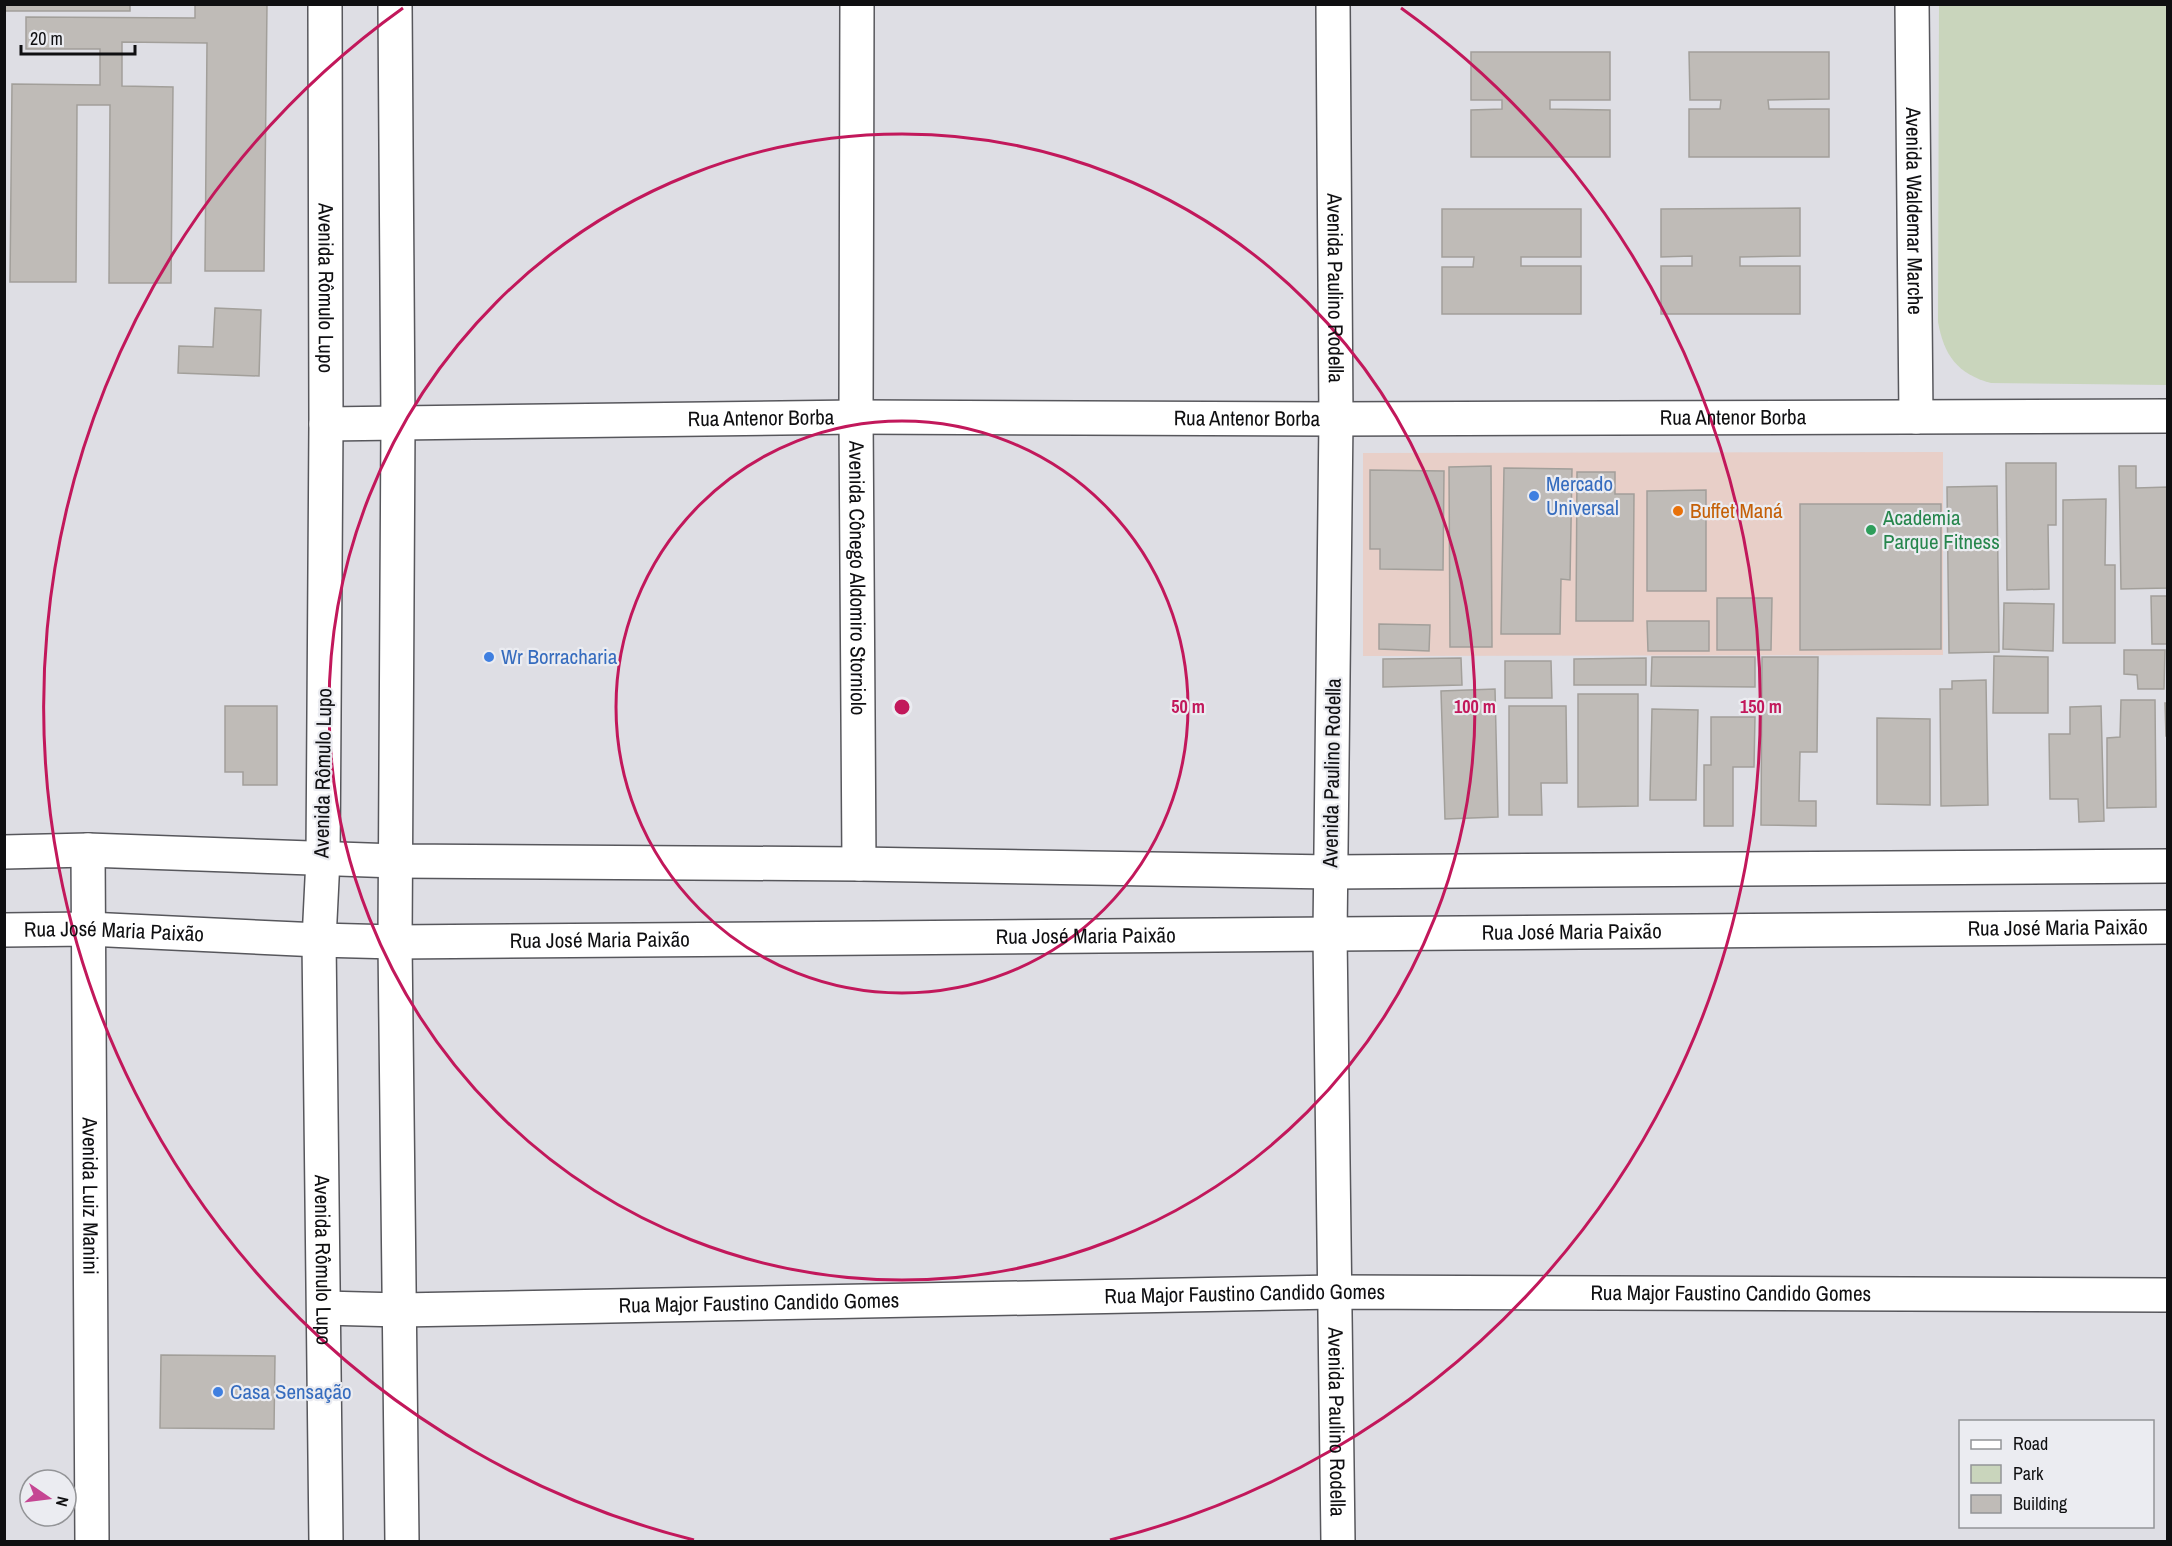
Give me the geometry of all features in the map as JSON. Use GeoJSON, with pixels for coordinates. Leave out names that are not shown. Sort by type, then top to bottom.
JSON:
{"type":"FeatureCollection","features":[{"type":"Feature","properties":{"kind":"street","name":"Avenida Rômulo Lupo"},"geometry":{"type":"LineString","coordinates":[[325,4],[326,424],[322,859],[319,940],[326,1542]]}},
{"type":"Feature","properties":{"kind":"street"},"geometry":{"type":"LineString","coordinates":[[395,4],[398,423],[395,942],[402,1542]]}},
{"type":"Feature","properties":{"kind":"street","name":"Avenida Cônego Aldomiro Storniolo"},"geometry":{"type":"LineString","coordinates":[[857,4],[856,417],[859,864]]}},
{"type":"Feature","properties":{"kind":"street","name":"Avenida Paulino Rodella"},"geometry":{"type":"LineString","coordinates":[[1333,4],[1336,419],[1330,935],[1338,1542]]}},
{"type":"Feature","properties":{"kind":"street","name":"Avenida Waldemar Marche"},"geometry":{"type":"LineString","coordinates":[[1912,4],[1916,417]]}},
{"type":"Feature","properties":{"kind":"street","name":"Rua Antenor Borba"},"geometry":{"type":"LineString","coordinates":[[326,424],[856,417],[1336,419],[2168,416]]}},
{"type":"Feature","properties":{"kind":"street"},"geometry":{"type":"LineString","coordinates":[[4,852],[88,850],[396,861],[859,864],[1331,872],[2168,866]]}},
{"type":"Feature","properties":{"kind":"street","name":"Avenida Luiz Manini"},"geometry":{"type":"LineString","coordinates":[[88,850],[92,1542]]}},
{"type":"Feature","properties":{"kind":"street","name":"Rua José Maria Paixão"},"geometry":{"type":"LineString","coordinates":[[4,930],[88,929],[395,942],[2168,927]]}},
{"type":"Feature","properties":{"kind":"street","name":"Rua Major Faustino Candido Gomes"},"geometry":{"type":"LineString","coordinates":[[324,1308],[400,1310],[1334,1292],[2168,1295]]}},
{"type":"Feature","properties":{"kind":"shaded area"},"geometry":{"type":"Polygon","coordinates":[[[1943,452],[1943,655],[1363,656],[1363,453],[1943,452]]]}},
{"type":"Feature","properties":{"kind":"green space"},"geometry":{"type":"Polygon","coordinates":[[[1939,5],[2167,5],[2167,385],[1991,383],[1969,374],[1954,362],[1948,353],[1938,322],[1939,5]]]}},
{"type":"Feature","properties":{"kind":"building"},"geometry":{"type":"Polygon","coordinates":[[[4,4],[130,4],[130,11],[4,11],[4,4]]]}},
{"type":"Feature","properties":{"kind":"building"},"geometry":{"type":"Polygon","coordinates":[[[195,4],[267,4],[264,271],[205,271],[207,43],[122,42],[122,86],[173,87],[171,283],[109,283],[110,105],[77,105],[76,282],[10,282],[12,84],[100,85],[100,49],[26,49],[26,17],[195,18],[195,4]]]}},
{"type":"Feature","properties":{"kind":"building"},"geometry":{"type":"Polygon","coordinates":[[[1471,52],[1610,52],[1610,100],[1550,100],[1550,109],[1610,110],[1610,157],[1471,157],[1471,110],[1502,109],[1502,100],[1471,100],[1471,52]]]}},
{"type":"Feature","properties":{"kind":"building"},"geometry":{"type":"Polygon","coordinates":[[[1689,52],[1829,52],[1829,99],[1768,100],[1769,109],[1829,109],[1829,157],[1689,157],[1689,109],[1720,109],[1721,100],[1690,100],[1689,52]]]}},
{"type":"Feature","properties":{"kind":"building"},"geometry":{"type":"Polygon","coordinates":[[[1800,208],[1800,256],[1740,257],[1740,266],[1800,266],[1800,314],[1661,314],[1661,266],[1692,266],[1692,256],[1661,257],[1661,209],[1800,208]]]}},
{"type":"Feature","properties":{"kind":"building"},"geometry":{"type":"Polygon","coordinates":[[[1442,209],[1581,209],[1581,257],[1521,257],[1521,266],[1581,266],[1581,314],[1442,314],[1442,267],[1473,267],[1474,257],[1442,257],[1442,209]]]}},
{"type":"Feature","properties":{"kind":"building"},"geometry":{"type":"Polygon","coordinates":[[[215,308],[261,310],[259,376],[178,373],[179,346],[213,347],[215,308]]]}},
{"type":"Feature","properties":{"kind":"building"},"geometry":{"type":"Polygon","coordinates":[[[2006,463],[2056,463],[2056,525],[2048,525],[2049,589],[2007,590],[2006,463]]]}},
{"type":"Feature","properties":{"kind":"building"},"geometry":{"type":"Polygon","coordinates":[[[1491,466],[1492,647],[1450,647],[1449,467],[1491,466]]]}},
{"type":"Feature","properties":{"kind":"building"},"geometry":{"type":"Polygon","coordinates":[[[2119,466],[2136,466],[2136,488],[2168,487],[2168,588],[2121,589],[2119,466]]]}},
{"type":"Feature","properties":{"kind":"building"},"geometry":{"type":"Polygon","coordinates":[[[1504,468],[1572,469],[1570,580],[1561,579],[1560,634],[1501,634],[1504,468]]]}},
{"type":"Feature","properties":{"kind":"building"},"geometry":{"type":"Polygon","coordinates":[[[1370,470],[1444,471],[1443,570],[1380,569],[1380,549],[1370,549],[1370,470]]]}},
{"type":"Feature","properties":{"kind":"building"},"geometry":{"type":"Polygon","coordinates":[[[1577,472],[1615,472],[1615,494],[1634,494],[1633,621],[1576,621],[1577,472]]]}},
{"type":"Feature","properties":{"kind":"building"},"geometry":{"type":"Polygon","coordinates":[[[1997,486],[1999,652],[1949,653],[1947,487],[1997,486]]]}},
{"type":"Feature","properties":{"kind":"building"},"geometry":{"type":"Polygon","coordinates":[[[1706,490],[1706,591],[1647,591],[1647,491],[1706,490]]]}},
{"type":"Feature","properties":{"kind":"building"},"geometry":{"type":"Polygon","coordinates":[[[2106,499],[2105,565],[2115,565],[2115,643],[2063,643],[2063,500],[2106,499]]]}},
{"type":"Feature","properties":{"kind":"building"},"geometry":{"type":"Polygon","coordinates":[[[1800,504],[1941,504],[1941,649],[1800,650],[1800,504]]]}},
{"type":"Feature","properties":{"kind":"building"},"geometry":{"type":"Polygon","coordinates":[[[2151,596],[2168,596],[2168,644],[2152,644],[2151,596]]]}},
{"type":"Feature","properties":{"kind":"building"},"geometry":{"type":"Polygon","coordinates":[[[1717,598],[1772,598],[1771,650],[1717,650],[1717,598]]]}},
{"type":"Feature","properties":{"kind":"building"},"geometry":{"type":"Polygon","coordinates":[[[2004,603],[2054,604],[2053,651],[2003,649],[2004,603]]]}},
{"type":"Feature","properties":{"kind":"building"},"geometry":{"type":"Polygon","coordinates":[[[1647,621],[1709,621],[1709,651],[1648,651],[1647,621]]]}},
{"type":"Feature","properties":{"kind":"building"},"geometry":{"type":"Polygon","coordinates":[[[1379,624],[1430,625],[1429,651],[1379,649],[1379,624]]]}},
{"type":"Feature","properties":{"kind":"building"},"geometry":{"type":"Polygon","coordinates":[[[2124,650],[2165,650],[2164,689],[2138,689],[2137,675],[2124,674],[2124,650]]]}},
{"type":"Feature","properties":{"kind":"building"},"geometry":{"type":"Polygon","coordinates":[[[1994,656],[2048,657],[2048,713],[1993,713],[1994,656]]]}},
{"type":"Feature","properties":{"kind":"building"},"geometry":{"type":"Polygon","coordinates":[[[1652,657],[1755,657],[1755,687],[1651,686],[1652,657]]]}},
{"type":"Feature","properties":{"kind":"building"},"geometry":{"type":"Polygon","coordinates":[[[1762,657],[1818,657],[1817,752],[1800,752],[1799,801],[1816,801],[1816,826],[1761,825],[1762,657]]]}},
{"type":"Feature","properties":{"kind":"building"},"geometry":{"type":"Polygon","coordinates":[[[1461,658],[1462,685],[1383,687],[1383,659],[1461,658]]]}},
{"type":"Feature","properties":{"kind":"building"},"geometry":{"type":"Polygon","coordinates":[[[1646,658],[1646,685],[1574,685],[1574,659],[1646,658]]]}},
{"type":"Feature","properties":{"kind":"building"},"geometry":{"type":"Polygon","coordinates":[[[1505,661],[1551,661],[1552,698],[1505,698],[1505,661]]]}},
{"type":"Feature","properties":{"kind":"building"},"geometry":{"type":"Polygon","coordinates":[[[1986,680],[1988,805],[1941,806],[1940,689],[1952,689],[1952,681],[1986,680]]]}},
{"type":"Feature","properties":{"kind":"building"},"geometry":{"type":"Polygon","coordinates":[[[1495,689],[1498,817],[1445,819],[1441,691],[1495,689]]]}},
{"type":"Feature","properties":{"kind":"building"},"geometry":{"type":"Polygon","coordinates":[[[1578,694],[1638,694],[1638,806],[1578,807],[1578,694]]]}},
{"type":"Feature","properties":{"kind":"building"},"geometry":{"type":"Polygon","coordinates":[[[2121,700],[2155,700],[2156,807],[2107,808],[2107,738],[2120,737],[2121,700]]]}},
{"type":"Feature","properties":{"kind":"building"},"geometry":{"type":"Polygon","coordinates":[[[2165,703],[2168,703],[2168,736],[2166,736],[2165,703]]]}},
{"type":"Feature","properties":{"kind":"building"},"geometry":{"type":"Polygon","coordinates":[[[225,706],[277,706],[277,785],[243,785],[243,772],[225,772],[225,706]]]}},
{"type":"Feature","properties":{"kind":"building"},"geometry":{"type":"Polygon","coordinates":[[[1509,706],[1566,706],[1567,783],[1541,783],[1542,815],[1509,815],[1509,706]]]}},
{"type":"Feature","properties":{"kind":"building"},"geometry":{"type":"Polygon","coordinates":[[[2101,706],[2104,821],[2079,822],[2078,799],[2050,799],[2049,734],[2070,734],[2070,707],[2101,706]]]}},
{"type":"Feature","properties":{"kind":"building"},"geometry":{"type":"Polygon","coordinates":[[[1652,709],[1698,710],[1696,800],[1650,800],[1652,709]]]}},
{"type":"Feature","properties":{"kind":"building"},"geometry":{"type":"Polygon","coordinates":[[[1711,717],[1755,717],[1754,767],[1733,767],[1733,826],[1704,826],[1704,765],[1711,765],[1711,717]]]}},
{"type":"Feature","properties":{"kind":"building"},"geometry":{"type":"Polygon","coordinates":[[[1877,718],[1930,719],[1930,805],[1877,804],[1877,718]]]}},
{"type":"Feature","properties":{"kind":"building","name":"Casa Sensação"},"geometry":{"type":"Polygon","coordinates":[[[161,1355],[275,1356],[274,1429],[160,1428],[161,1355]]]}},
{"type":"Feature","properties":{"kind":"place","name":"Mercado Universal"},"geometry":{"type":"Point","coordinates":[1534,496]}},
{"type":"Feature","properties":{"kind":"place","name":"Buffet Maná"},"geometry":{"type":"Point","coordinates":[1678,511]}},
{"type":"Feature","properties":{"kind":"place","name":"Academia Parque Fitness"},"geometry":{"type":"Point","coordinates":[1871,530]}},
{"type":"Feature","properties":{"kind":"place","name":"Wr Borracharia"},"geometry":{"type":"Point","coordinates":[489,657]}},
{"type":"Feature","properties":{"kind":"place","name":"Casa Sensação"},"geometry":{"type":"Point","coordinates":[218,1392]}}]}
